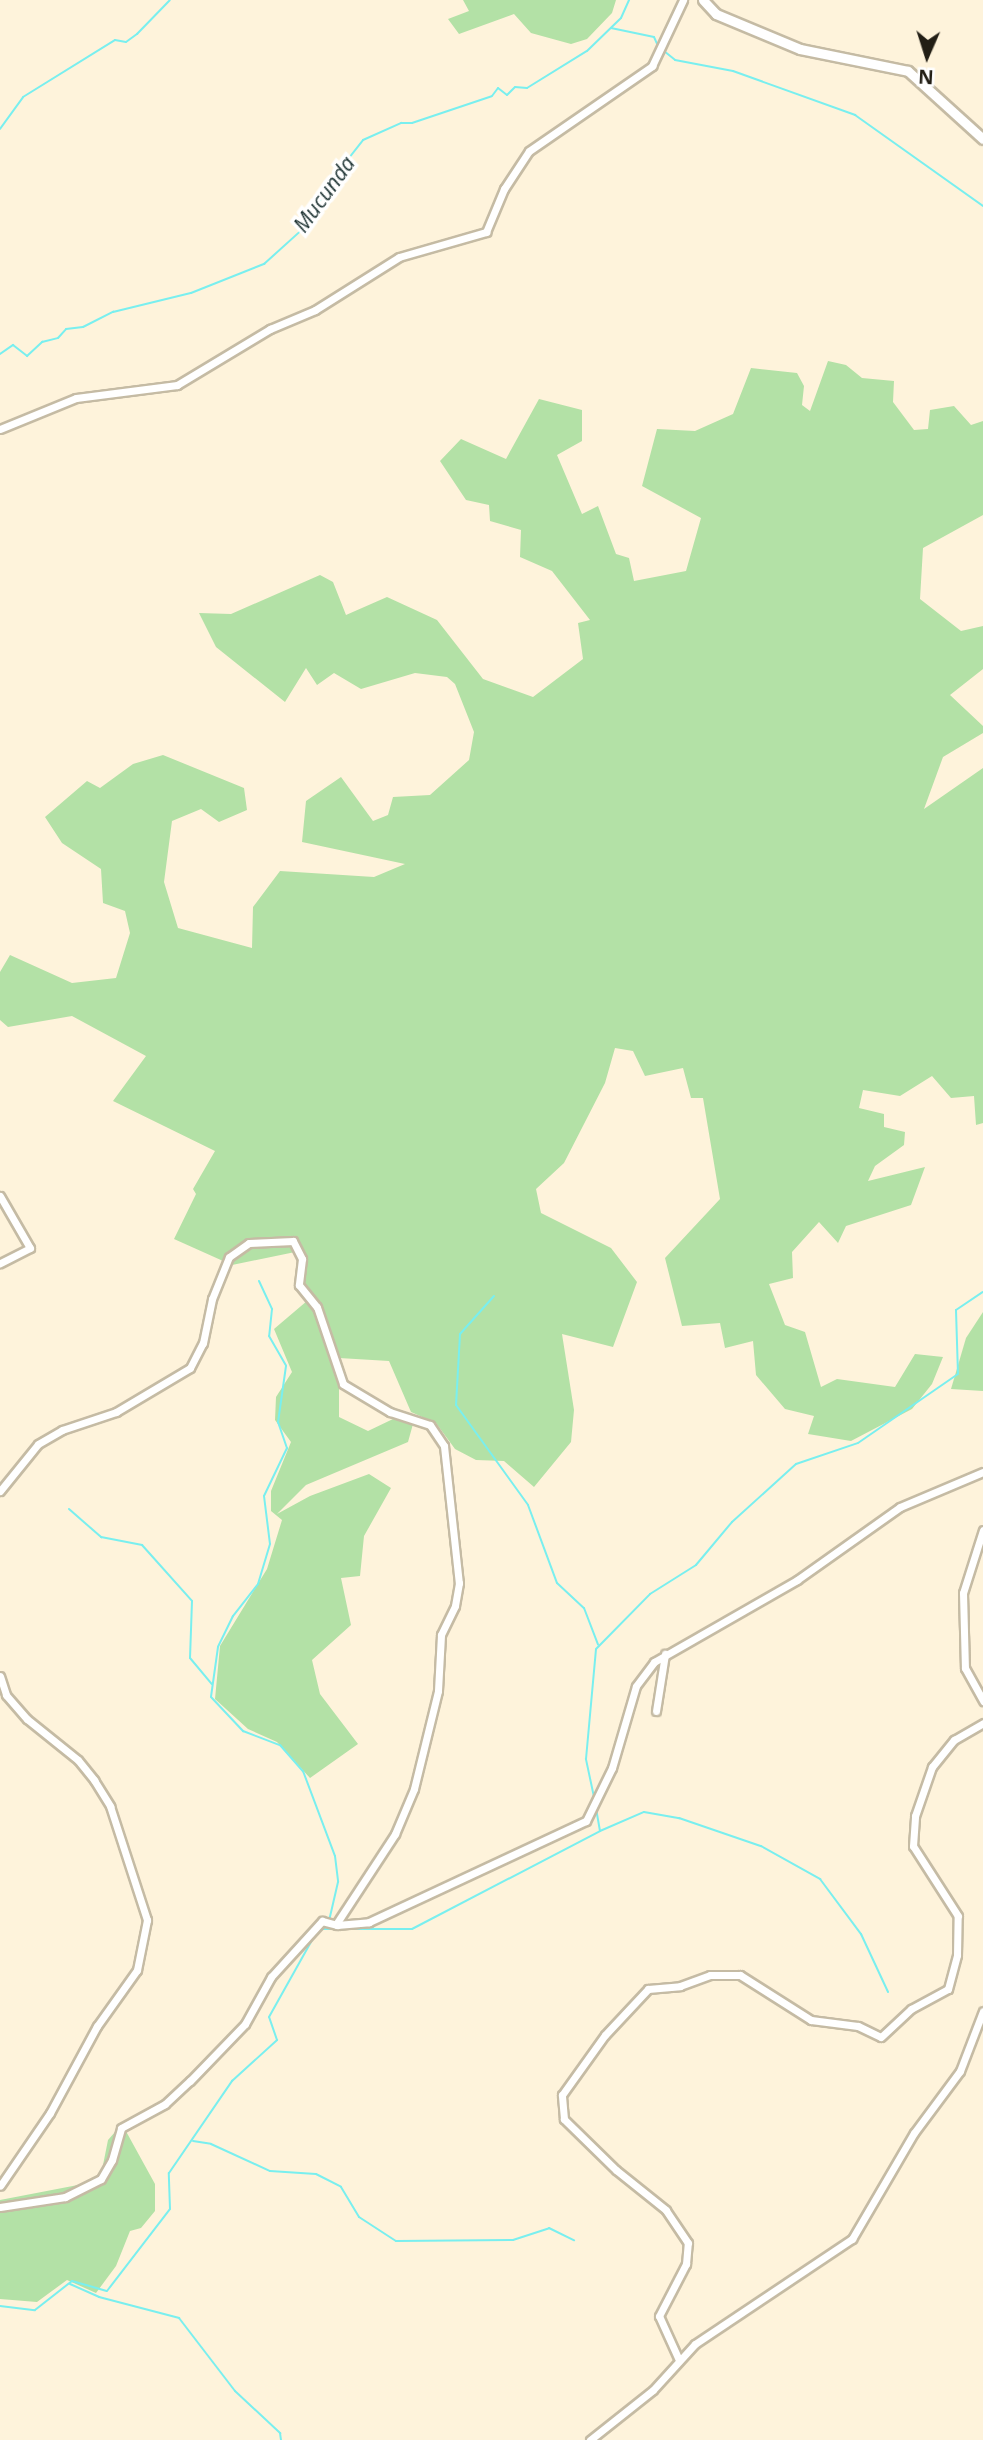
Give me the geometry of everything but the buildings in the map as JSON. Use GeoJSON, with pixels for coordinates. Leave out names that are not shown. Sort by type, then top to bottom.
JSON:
{"type":"FeatureCollection","features":[{"type":"Feature","properties":{"kind":"main road"},"geometry":{"type":"LineString","coordinates":[[704,0],[716,14],[800,49],[908,71],[983,139]]}},
{"type":"Feature","properties":{"kind":"street"},"geometry":{"type":"LineString","coordinates":[[0,429],[76,398],[177,386],[270,329],[316,310],[399,257],[486,232],[504,189],[530,151],[652,66],[683,0]]}},
{"type":"Feature","properties":{"kind":"street"},"geometry":{"type":"LineString","coordinates":[[0,1196],[30,1248],[0,1263]]}},
{"type":"Feature","properties":{"kind":"street"},"geometry":{"type":"LineString","coordinates":[[0,1492],[38,1444],[62,1430],[116,1412],[190,1368],[203,1343],[212,1299],[229,1257],[249,1243],[293,1241],[302,1259],[299,1285],[317,1307],[343,1384],[390,1412],[430,1425],[444,1446],[459,1583],[455,1606],[441,1636],[438,1690],[414,1789],[395,1834],[335,1924]]}},
{"type":"Feature","properties":{"kind":"street"},"geometry":{"type":"LineString","coordinates":[[0,2207],[65,2197],[101,2179],[112,2160],[121,2127],[165,2104],[237,2033],[271,1977],[322,1920],[335,1924],[369,1922],[402,1909],[463,1875],[586,1821],[612,1769],[636,1686],[648,1667],[665,1654],[797,1580],[900,1507],[983,1472]]}},
{"type":"Feature","properties":{"kind":"street"},"geometry":{"type":"LineString","coordinates":[[983,1530],[963,1593],[965,1668],[983,1701]]}},
{"type":"Feature","properties":{"kind":"street"},"geometry":{"type":"LineString","coordinates":[[656,1711],[665,1654]]}},
{"type":"Feature","properties":{"kind":"street"},"geometry":{"type":"LineString","coordinates":[[0,1676],[6,1695],[27,1719],[78,1760],[110,1806],[147,1920],[137,1970],[97,2026],[50,2113],[0,2186]]}},
{"type":"Feature","properties":{"kind":"street"},"geometry":{"type":"LineString","coordinates":[[679,2360],[659,2316],[686,2264],[688,2243],[666,2210],[601,2157],[564,2119],[562,2095],[620,2016],[648,1989],[680,1986],[710,1975],[740,1975],[811,2020],[858,2026],[881,2037],[911,2009],[948,1989],[957,1955],[958,1916],[913,1846],[915,1816],[932,1767],[954,1740],[983,1723]]}},
{"type":"Feature","properties":{"kind":"street"},"geometry":{"type":"LineString","coordinates":[[590,2440],[653,2390],[679,2360],[705,2337],[852,2238],[880,2199],[914,2133],[960,2071],[983,2011]]}},
{"type":"Feature","properties":{"kind":"green space"},"geometry":{"type":"Polygon","coordinates":[[[463,0],[616,0],[612,13],[587,39],[571,44],[531,33],[514,14],[459,34],[448,19],[469,11],[463,0]]]}},
{"type":"Feature","properties":{"kind":"green space"},"geometry":{"type":"Polygon","coordinates":[[[828,361],[846,365],[862,378],[894,381],[893,402],[914,430],[928,429],[930,410],[954,406],[971,425],[983,421],[983,515],[923,548],[920,599],[961,631],[983,626],[983,669],[950,695],[983,726],[983,733],[943,757],[924,809],[983,768],[983,1123],[976,1125],[974,1096],[951,1098],[932,1076],[900,1096],[863,1090],[859,1108],[884,1114],[884,1127],[905,1132],[904,1145],[875,1166],[868,1181],[925,1167],[911,1205],[846,1226],[838,1243],[819,1222],[792,1252],[793,1278],[769,1284],[785,1325],[805,1332],[821,1387],[837,1379],[895,1387],[915,1354],[943,1357],[932,1384],[912,1409],[851,1441],[808,1434],[814,1416],[785,1409],[756,1375],[753,1341],[725,1348],[720,1323],[682,1326],[665,1258],[720,1199],[703,1098],[691,1098],[683,1068],[645,1076],[633,1051],[615,1048],[605,1083],[564,1163],[536,1189],[541,1213],[611,1248],[637,1282],[613,1347],[562,1334],[574,1410],[571,1442],[534,1487],[504,1461],[476,1460],[455,1449],[436,1423],[411,1412],[389,1361],[339,1358],[339,1417],[368,1431],[393,1419],[413,1424],[408,1442],[306,1485],[277,1514],[310,1496],[369,1474],[391,1488],[364,1536],[360,1576],[341,1578],[351,1625],[312,1660],[320,1694],[358,1744],[310,1778],[277,1742],[248,1729],[215,1699],[220,1646],[267,1569],[282,1520],[271,1511],[271,1491],[291,1442],[275,1420],[276,1397],[292,1372],[274,1329],[314,1295],[302,1282],[300,1251],[232,1265],[174,1239],[196,1194],[193,1189],[215,1151],[113,1101],[146,1056],[72,1016],[8,1027],[0,1020],[0,972],[10,955],[72,983],[116,978],[130,933],[125,911],[103,903],[101,869],[62,843],[45,817],[87,781],[100,788],[133,764],[163,755],[244,788],[247,810],[219,822],[201,809],[172,821],[164,882],[178,928],[252,948],[253,907],[280,871],[374,877],[405,864],[302,842],[306,801],[341,777],[373,821],[388,815],[393,797],[430,795],[469,760],[474,732],[455,684],[447,677],[415,673],[361,689],[334,673],[317,685],[306,668],[285,702],[216,647],[199,613],[231,614],[320,575],[333,582],[346,615],[387,597],[437,620],[483,679],[533,697],[583,659],[578,623],[590,620],[552,571],[520,557],[521,530],[490,521],[489,505],[466,500],[440,461],[461,439],[506,459],[539,399],[582,410],[582,441],[557,455],[582,514],[598,506],[616,554],[629,558],[634,581],[686,571],[701,518],[642,486],[657,429],[695,431],[733,414],[751,368],[797,373],[804,386],[802,405],[810,411],[828,361]]]}},
{"type":"Feature","properties":{"kind":"green space"},"geometry":{"type":"Polygon","coordinates":[[[983,1312],[983,1391],[951,1389],[966,1338],[983,1312]]]}},
{"type":"Feature","properties":{"kind":"green space"},"geometry":{"type":"Polygon","coordinates":[[[122,2124],[155,2184],[155,2211],[141,2228],[130,2231],[116,2266],[96,2293],[67,2280],[37,2302],[0,2299],[0,2200],[83,2184],[101,2175],[108,2140],[122,2124]]]}},
{"type":"Feature","properties":{"kind":"waterway"},"geometry":{"type":"LineString","coordinates":[[0,129],[23,97],[115,40],[126,42],[170,0]]}},
{"type":"Feature","properties":{"kind":"waterway","name":"Mucunda"},"geometry":{"type":"LineString","coordinates":[[0,354],[13,345],[27,356],[42,342],[58,338],[66,329],[83,327],[113,312],[191,293],[264,264],[305,227],[334,177],[363,140],[401,123],[412,123],[492,96],[498,88],[507,95],[515,87],[527,88],[587,51],[621,18],[629,0]]}},
{"type":"Feature","properties":{"kind":"waterway"},"geometry":{"type":"LineString","coordinates":[[611,28],[654,37],[658,46]]}},
{"type":"Feature","properties":{"kind":"waterway"},"geometry":{"type":"LineString","coordinates":[[664,51],[675,60],[733,71],[855,115],[983,206]]}},
{"type":"Feature","properties":{"kind":"waterway"},"geometry":{"type":"LineString","coordinates":[[259,1281],[272,1309],[269,1336],[286,1366],[278,1422],[287,1448],[264,1496],[270,1544],[258,1584],[233,1616],[218,1647],[211,1697],[243,1731],[280,1745],[303,1771],[335,1856],[338,1882],[329,1920]]}},
{"type":"Feature","properties":{"kind":"waterway"},"geometry":{"type":"LineString","coordinates":[[594,1797],[586,1759],[596,1649],[650,1594],[696,1565],[732,1522],[796,1464],[858,1443],[958,1374],[956,1310],[983,1292]]}},
{"type":"Feature","properties":{"kind":"waterway"},"geometry":{"type":"LineString","coordinates":[[494,1296],[460,1334],[456,1405],[528,1505],[557,1583],[584,1608],[598,1644]]}},
{"type":"Feature","properties":{"kind":"waterway"},"geometry":{"type":"LineString","coordinates":[[69,1509],[101,1537],[142,1545],[192,1601],[190,1658],[212,1684]]}},
{"type":"Feature","properties":{"kind":"waterway"},"geometry":{"type":"LineString","coordinates":[[0,2306],[35,2310],[72,2281],[107,2291],[170,2209],[169,2173],[232,2081],[277,2040],[269,2017],[316,1933],[322,1929],[412,1929],[600,1831],[596,1809]]}},
{"type":"Feature","properties":{"kind":"waterway"},"geometry":{"type":"LineString","coordinates":[[600,1831],[644,1812],[679,1818],[761,1846],[820,1879],[861,1934],[888,1992]]}},
{"type":"Feature","properties":{"kind":"waterway"},"geometry":{"type":"LineString","coordinates":[[193,2141],[211,2144],[270,2171],[316,2174],[341,2187],[359,2217],[396,2241],[513,2240],[549,2228],[574,2240]]}},
{"type":"Feature","properties":{"kind":"waterway"},"geometry":{"type":"LineString","coordinates":[[70,2284],[99,2297],[179,2318],[235,2391],[280,2433],[281,2440]]}}]}
